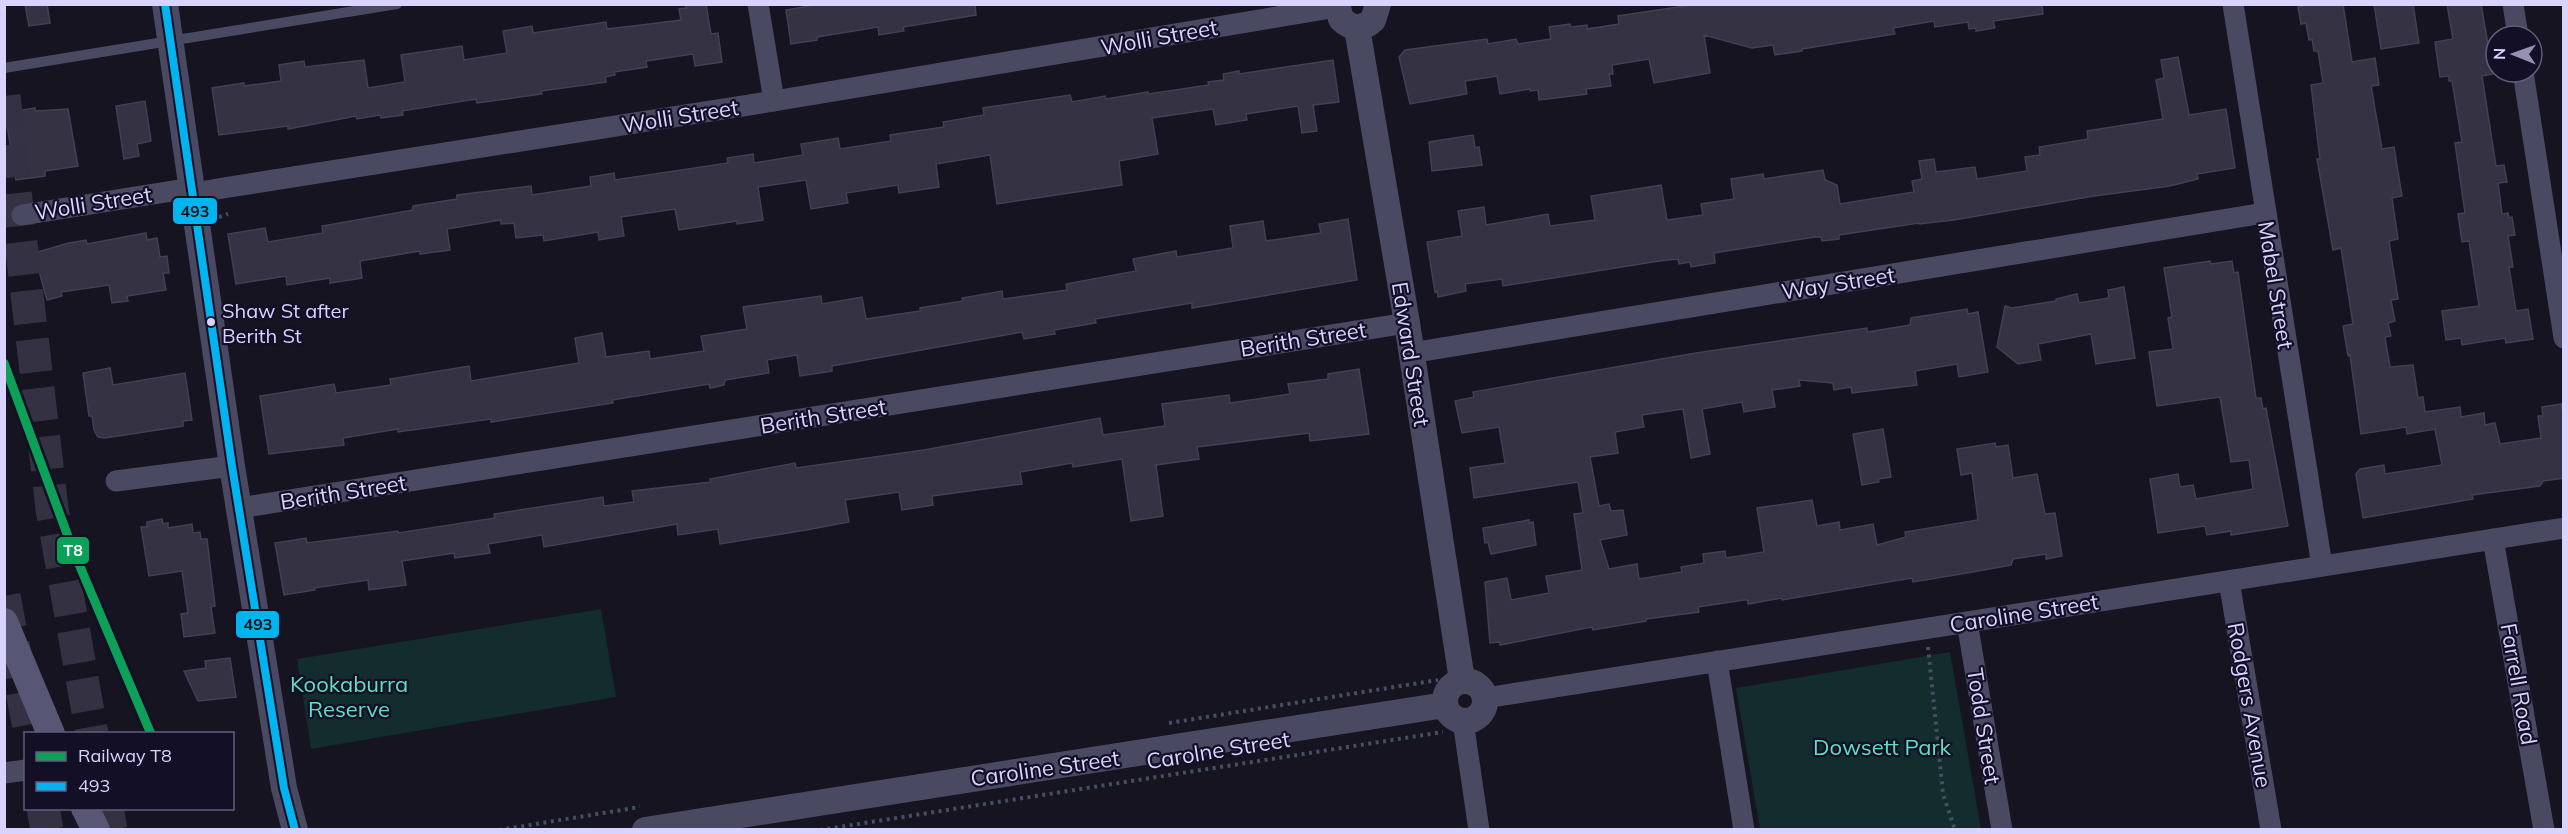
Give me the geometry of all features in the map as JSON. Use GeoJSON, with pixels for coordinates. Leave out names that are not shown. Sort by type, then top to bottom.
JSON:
{"type":"FeatureCollection","features":[{"type":"Feature","properties":{"kind":"main road"},"geometry":{"type":"LineString","coordinates":[[4,622],[50,732]]}},
{"type":"Feature","properties":{"kind":"main road"},"geometry":{"type":"LineString","coordinates":[[86,810],[96,830]]}},
{"type":"Feature","properties":{"kind":"street"},"geometry":{"type":"LineString","coordinates":[[165,4],[190,190],[232,466],[284,788],[295,830]]}},
{"type":"Feature","properties":{"kind":"street"},"geometry":{"type":"LineString","coordinates":[[758,4],[774,101]]}},
{"type":"Feature","properties":{"kind":"street"},"geometry":{"type":"LineString","coordinates":[[1337,6],[1341,19],[1351,27],[1357,28],[1373,20],[1378,4]]}},
{"type":"Feature","properties":{"kind":"street","name":"Mabel Street"},"geometry":{"type":"LineString","coordinates":[[2233,4],[2264,213],[2322,566]]}},
{"type":"Feature","properties":{"kind":"street"},"geometry":{"type":"LineString","coordinates":[[2513,4],[2516,24]]}},
{"type":"Feature","properties":{"kind":"street","name":"Wolli Street"},"geometry":{"type":"LineString","coordinates":[[22,215],[156,193],[224,188],[774,101],[1337,6]]}},
{"type":"Feature","properties":{"kind":"street","name":"Edward Street"},"geometry":{"type":"LineString","coordinates":[[1357,28],[1412,353],[1462,680]]}},
{"type":"Feature","properties":{"kind":"street"},"geometry":{"type":"LineString","coordinates":[[2525,84],[2564,338]]}},
{"type":"Feature","properties":{"kind":"street","name":"Way Street"},"geometry":{"type":"LineString","coordinates":[[1412,353],[2264,213]]}},
{"type":"Feature","properties":{"kind":"street","name":"Berith Street"},"geometry":{"type":"LineString","coordinates":[[239,508],[1407,322]]}},
{"type":"Feature","properties":{"kind":"street"},"geometry":{"type":"LineString","coordinates":[[116,481],[232,466]]}},
{"type":"Feature","properties":{"kind":"street","name":"Caroline Street"},"geometry":{"type":"LineString","coordinates":[[1485,698],[2564,528]]}},
{"type":"Feature","properties":{"kind":"street","name":"Farrell Road"},"geometry":{"type":"LineString","coordinates":[[2493,539],[2544,830]]}},
{"type":"Feature","properties":{"kind":"street","name":"Rodgers Avenue"},"geometry":{"type":"LineString","coordinates":[[2229,580],[2271,830]]}},
{"type":"Feature","properties":{"kind":"street","name":"Todd Street"},"geometry":{"type":"LineString","coordinates":[[1967,622],[2002,830]]}},
{"type":"Feature","properties":{"kind":"street"},"geometry":{"type":"LineString","coordinates":[[1717,661],[1744,830]]}},
{"type":"Feature","properties":{"kind":"street"},"geometry":{"type":"LineString","coordinates":[[1450,719],[1475,718],[1480,715],[1485,698],[1477,684],[1462,680],[1450,686],[1446,692],[1450,719],[1479,830]]}},
{"type":"Feature","properties":{"kind":"street","name":"Caroline Street"},"geometry":{"type":"LineString","coordinates":[[645,830],[1450,719]]}},
{"type":"Feature","properties":{"kind":"street"},"geometry":{"type":"LineString","coordinates":[[4,773],[24,770]]}},
{"type":"Feature","properties":{"kind":"lane"},"geometry":{"type":"LineString","coordinates":[[4,68],[397,4]]}},
{"type":"Feature","properties":{"kind":"path"},"geometry":{"type":"LineString","coordinates":[[219,217],[228,214]]}},
{"type":"Feature","properties":{"kind":"path"},"geometry":{"type":"LineString","coordinates":[[1926,628],[1943,794],[1954,830]]}},
{"type":"Feature","properties":{"kind":"path","name":"Carolne Street"},"geometry":{"type":"LineString","coordinates":[[820,830],[1450,719]]}},
{"type":"Feature","properties":{"kind":"green space","name":"Kookaburra Reserve"},"geometry":{"type":"Polygon","coordinates":[[[601,609],[616,697],[311,749],[297,659],[601,609]]]}},
{"type":"Feature","properties":{"kind":"green space","name":"Dowsett Park"},"geometry":{"type":"Polygon","coordinates":[[[1950,652],[1981,829],[1760,829],[1736,688],[1950,652]]]}},
{"type":"Feature","properties":{"kind":"building"},"geometry":{"type":"Polygon","coordinates":[[[25,4],[47,4],[50,23],[29,26],[25,4]]]}},
{"type":"Feature","properties":{"kind":"building"},"geometry":{"type":"Polygon","coordinates":[[[686,4],[706,4],[711,34],[718,33],[722,62],[695,66],[693,54],[646,61],[647,67],[614,72],[615,75],[605,77],[606,82],[541,91],[542,94],[477,103],[476,99],[402,111],[403,115],[381,118],[380,115],[357,119],[356,116],[288,129],[288,126],[219,135],[212,88],[281,81],[279,65],[304,61],[305,67],[364,60],[368,88],[405,82],[401,55],[462,46],[464,60],[507,53],[503,31],[532,26],[533,33],[606,22],[607,29],[681,20],[679,9],[686,8],[686,4]]]}},
{"type":"Feature","properties":{"kind":"building"},"geometry":{"type":"Polygon","coordinates":[[[820,4],[975,4],[976,15],[903,27],[904,31],[879,35],[878,27],[817,37],[817,40],[791,44],[786,10],[820,4]]]}},
{"type":"Feature","properties":{"kind":"building"},"geometry":{"type":"Polygon","coordinates":[[[1698,4],[2042,4],[2043,14],[1993,21],[1995,28],[1976,31],[1976,28],[1969,29],[1968,22],[1935,27],[1934,21],[1893,28],[1895,34],[1775,55],[1773,45],[1752,48],[1704,35],[1710,73],[1654,83],[1649,59],[1612,65],[1613,74],[1609,74],[1611,86],[1586,89],[1587,94],[1539,100],[1538,90],[1530,91],[1530,89],[1500,94],[1497,76],[1465,81],[1467,94],[1410,104],[1399,57],[1405,50],[1487,39],[1488,44],[1516,39],[1518,44],[1551,39],[1549,27],[1570,24],[1571,27],[1587,25],[1587,29],[1619,24],[1618,16],[1698,4]]]}},
{"type":"Feature","properties":{"kind":"building"},"geometry":{"type":"Polygon","coordinates":[[[2313,4],[2343,4],[2352,62],[2375,58],[2379,85],[2371,86],[2382,149],[2394,147],[2402,196],[2392,198],[2398,239],[2389,241],[2398,299],[2391,300],[2395,321],[2388,323],[2391,336],[2385,337],[2390,367],[2413,365],[2418,398],[2423,397],[2425,412],[2460,407],[2461,417],[2484,413],[2485,425],[2495,423],[2500,444],[2541,438],[2538,416],[2543,416],[2542,407],[2561,404],[2564,418],[2564,478],[2543,481],[2540,486],[2472,495],[2473,499],[2363,518],[2356,474],[2360,469],[2384,465],[2385,474],[2442,465],[2435,429],[2407,434],[2406,427],[2361,434],[2350,355],[2348,356],[2343,326],[2353,324],[2341,248],[2333,250],[2317,159],[2320,159],[2311,85],[2323,83],[2318,51],[2314,51],[2312,39],[2309,40],[2306,23],[2301,24],[2298,7],[2313,4]]]}},
{"type":"Feature","properties":{"kind":"building"},"geometry":{"type":"Polygon","coordinates":[[[2374,4],[2413,4],[2419,43],[2381,49],[2374,4]]]}},
{"type":"Feature","properties":{"kind":"building"},"geometry":{"type":"Polygon","coordinates":[[[2447,4],[2481,4],[2484,24],[2484,76],[2482,76],[2496,166],[2504,165],[2507,182],[2498,183],[2502,214],[2508,213],[2509,218],[2512,217],[2515,235],[2508,236],[2513,267],[2509,267],[2516,311],[2528,309],[2533,339],[2506,343],[2505,338],[2462,345],[2461,338],[2446,340],[2442,311],[2479,306],[2469,241],[2462,242],[2458,214],[2465,213],[2455,143],[2462,142],[2452,81],[2449,81],[2449,76],[2440,77],[2435,42],[2453,39],[2447,4]]]}},
{"type":"Feature","properties":{"kind":"building"},"geometry":{"type":"Polygon","coordinates":[[[2178,57],[2189,115],[2226,109],[2235,168],[2197,174],[2198,179],[2170,186],[2094,196],[1954,220],[1839,235],[1839,239],[1822,241],[1821,237],[1815,237],[1714,253],[1715,263],[1691,267],[1690,262],[1679,264],[1678,259],[1503,286],[1502,279],[1465,284],[1466,291],[1438,297],[1437,291],[1435,292],[1427,242],[1462,236],[1458,211],[1484,207],[1486,225],[1548,214],[1550,226],[1595,220],[1591,196],[1661,185],[1667,220],[1703,215],[1701,204],[1734,199],[1731,179],[1763,174],[1764,179],[1823,170],[1825,180],[1837,185],[1840,204],[1914,192],[1912,181],[1922,179],[1919,161],[1934,159],[1936,172],[1975,167],[1977,179],[2027,171],[2025,157],[2040,155],[2039,147],[2088,139],[2087,131],[2163,119],[2156,80],[2164,78],[2161,60],[2178,57]]]}},
{"type":"Feature","properties":{"kind":"building"},"geometry":{"type":"Polygon","coordinates":[[[1333,60],[1339,102],[1313,105],[1317,131],[1302,133],[1298,106],[1246,114],[1247,120],[1216,125],[1213,109],[1152,118],[1158,154],[1119,161],[1122,185],[997,204],[990,155],[936,164],[939,187],[899,193],[898,185],[846,193],[848,203],[811,209],[806,180],[758,187],[763,220],[737,224],[737,221],[679,230],[675,209],[621,217],[624,236],[599,240],[598,232],[544,241],[543,235],[516,238],[514,223],[501,224],[501,220],[447,229],[450,250],[420,254],[420,251],[360,261],[362,278],[330,283],[330,278],[287,285],[286,276],[236,284],[228,234],[265,228],[268,242],[323,233],[322,226],[413,210],[413,206],[457,199],[457,195],[531,186],[532,195],[591,186],[590,177],[614,173],[615,180],[728,163],[727,158],[753,154],[754,163],[803,155],[801,144],[838,138],[840,149],[891,141],[890,135],[944,127],[943,122],[984,115],[983,108],[1070,95],[1072,102],[1105,96],[1106,99],[1148,92],[1148,94],[1209,85],[1208,82],[1224,80],[1223,74],[1239,71],[1239,74],[1333,60]]]}},
{"type":"Feature","properties":{"kind":"building"},"geometry":{"type":"Polygon","coordinates":[[[145,101],[151,141],[137,144],[139,156],[124,159],[116,106],[145,101]]]}},
{"type":"Feature","properties":{"kind":"building"},"geometry":{"type":"Polygon","coordinates":[[[35,108],[35,111],[68,109],[78,166],[45,171],[45,176],[16,180],[5,113],[35,108]]]}},
{"type":"Feature","properties":{"kind":"building"},"geometry":{"type":"Polygon","coordinates":[[[1473,135],[1475,148],[1479,147],[1482,165],[1432,171],[1429,142],[1473,135]]]}},
{"type":"Feature","properties":{"kind":"building"},"geometry":{"type":"Polygon","coordinates":[[[1348,219],[1357,280],[1192,308],[1192,303],[1095,319],[1096,323],[1054,330],[1055,334],[1024,339],[1022,332],[832,366],[832,371],[800,376],[797,355],[767,360],[769,373],[725,380],[724,385],[710,388],[709,384],[612,400],[613,403],[491,422],[491,419],[398,432],[398,429],[343,438],[344,445],[269,454],[260,396],[334,384],[336,393],[391,385],[390,379],[469,366],[471,381],[579,363],[575,338],[602,333],[606,357],[649,351],[650,359],[704,351],[701,336],[747,329],[743,307],[821,296],[822,304],[862,297],[866,319],[920,311],[920,308],[963,301],[962,298],[1002,291],[1003,299],[1067,290],[1066,284],[1136,271],[1133,259],[1176,251],[1177,257],[1233,248],[1230,226],[1263,221],[1266,241],[1321,233],[1319,224],[1348,219]]]}},
{"type":"Feature","properties":{"kind":"building"},"geometry":{"type":"Polygon","coordinates":[[[146,233],[147,240],[157,238],[160,257],[167,256],[169,273],[163,273],[166,290],[127,296],[128,301],[112,303],[109,285],[61,292],[62,296],[47,300],[34,253],[69,243],[86,240],[87,244],[146,233]]]}},
{"type":"Feature","properties":{"kind":"building"},"geometry":{"type":"Polygon","coordinates":[[[2210,261],[2211,264],[2232,261],[2234,273],[2238,272],[2256,398],[2261,398],[2263,409],[2266,408],[2288,526],[2231,535],[2231,531],[2207,535],[2205,526],[2158,533],[2150,479],[2178,474],[2180,487],[2193,485],[2196,499],[2253,489],[2249,460],[2231,462],[2220,397],[2157,406],[2149,352],[2173,349],[2168,318],[2172,317],[2164,268],[2210,261]]]}},
{"type":"Feature","properties":{"kind":"building"},"geometry":{"type":"Polygon","coordinates":[[[2124,287],[2135,358],[2096,364],[2091,334],[2038,344],[2041,360],[2018,364],[1997,347],[2005,306],[2012,308],[2056,301],[2056,299],[2077,294],[2079,303],[2109,298],[2108,290],[2124,287]]]}},
{"type":"Feature","properties":{"kind":"building"},"geometry":{"type":"Polygon","coordinates":[[[1967,309],[1968,314],[1978,312],[1988,372],[1959,377],[1957,364],[1915,371],[1917,385],[1852,393],[1851,387],[1834,390],[1833,383],[1799,380],[1800,386],[1772,390],[1775,407],[1744,412],[1742,402],[1702,409],[1710,454],[1691,458],[1683,409],[1642,415],[1644,427],[1615,432],[1618,453],[1590,457],[1599,506],[1609,504],[1611,511],[1623,510],[1627,535],[1600,540],[1609,569],[1637,564],[1639,579],[1682,572],[1681,567],[1704,563],[1703,554],[1725,551],[1726,558],[1764,552],[1757,508],[1812,500],[1817,526],[1839,522],[1840,530],[1873,524],[1877,545],[1906,537],[1905,532],[1978,520],[1972,473],[1961,475],[1957,449],[1995,443],[1996,447],[2008,445],[2013,478],[2037,474],[2045,514],[2055,513],[2062,556],[2046,559],[2046,554],[2013,559],[2011,565],[1913,582],[1912,578],[1748,604],[1748,600],[1744,600],[1698,607],[1699,612],[1646,619],[1646,621],[1593,630],[1592,627],[1500,645],[1500,642],[1490,643],[1485,582],[1507,578],[1511,600],[1549,593],[1546,576],[1582,570],[1574,514],[1583,513],[1578,482],[1474,498],[1470,468],[1505,463],[1499,427],[1462,433],[1455,401],[1474,397],[1473,392],[1696,353],[1867,328],[1867,332],[1910,325],[1911,318],[1967,309]]]}},
{"type":"Feature","properties":{"kind":"building"},"geometry":{"type":"Polygon","coordinates":[[[110,368],[113,385],[185,373],[192,420],[183,421],[183,426],[105,438],[98,437],[94,430],[92,416],[89,416],[83,373],[110,368]]]}},
{"type":"Feature","properties":{"kind":"building"},"geometry":{"type":"Polygon","coordinates":[[[1359,369],[1369,434],[1310,441],[1309,433],[1197,447],[1199,459],[1156,465],[1163,516],[1131,521],[1122,459],[1073,467],[1072,463],[1020,472],[1022,484],[932,496],[933,505],[902,510],[899,492],[845,500],[849,522],[806,530],[720,544],[718,529],[678,535],[677,524],[544,547],[542,535],[488,544],[490,553],[455,558],[454,553],[402,561],[406,585],[369,590],[368,580],[284,595],[275,543],[306,538],[307,543],[398,531],[398,533],[495,518],[494,514],[603,497],[604,506],[634,502],[632,491],[711,482],[710,479],[795,463],[796,468],[924,450],[1100,418],[1103,435],[1165,426],[1162,404],[1229,395],[1230,403],[1290,394],[1288,384],[1328,379],[1328,374],[1359,369]]]}},
{"type":"Feature","properties":{"kind":"building"},"geometry":{"type":"Polygon","coordinates":[[[1883,429],[1891,477],[1862,485],[1853,434],[1883,429]]]}},
{"type":"Feature","properties":{"kind":"building"},"geometry":{"type":"Polygon","coordinates":[[[162,519],[163,524],[168,523],[168,528],[192,524],[193,533],[200,532],[201,539],[207,539],[215,606],[211,607],[215,633],[184,637],[181,614],[188,613],[182,571],[149,576],[141,527],[147,527],[147,522],[162,519]]]}},
{"type":"Feature","properties":{"kind":"building"},"geometry":{"type":"Polygon","coordinates":[[[1529,520],[1529,523],[1533,522],[1536,545],[1491,554],[1488,542],[1485,543],[1483,528],[1529,520]]]}},
{"type":"Feature","properties":{"kind":"building"},"geometry":{"type":"Polygon","coordinates":[[[230,658],[236,697],[198,701],[184,671],[206,668],[205,661],[230,658]]]}},
{"type":"Feature","properties":{"kind":"tunnel"},"geometry":{"type":"LineString","coordinates":[[4,96],[52,509],[92,732]]}},
{"type":"Feature","properties":{"kind":"tunnel"},"geometry":{"type":"LineString","coordinates":[[4,596],[30,732]]}},
{"type":"Feature","properties":{"kind":"tunnel"},"geometry":{"type":"LineString","coordinates":[[43,810],[47,830]]}},
{"type":"Feature","properties":{"kind":"tunnel"},"geometry":{"type":"LineString","coordinates":[[107,810],[111,830]]}},
{"type":"Feature","properties":{"kind":"rail line","name":"T8"},"geometry":{"type":"LineString","coordinates":[[4,363],[73,550],[150,732]]}},
{"type":"Feature","properties":{"kind":"transit line","name":"493"},"geometry":{"type":"LineString","coordinates":[[165,4],[232,466],[284,788],[295,830]]}},
{"type":"Feature","properties":{"kind":"place","name":"Shaw St after Berith St"},"geometry":{"type":"Point","coordinates":[211,322]}}]}
